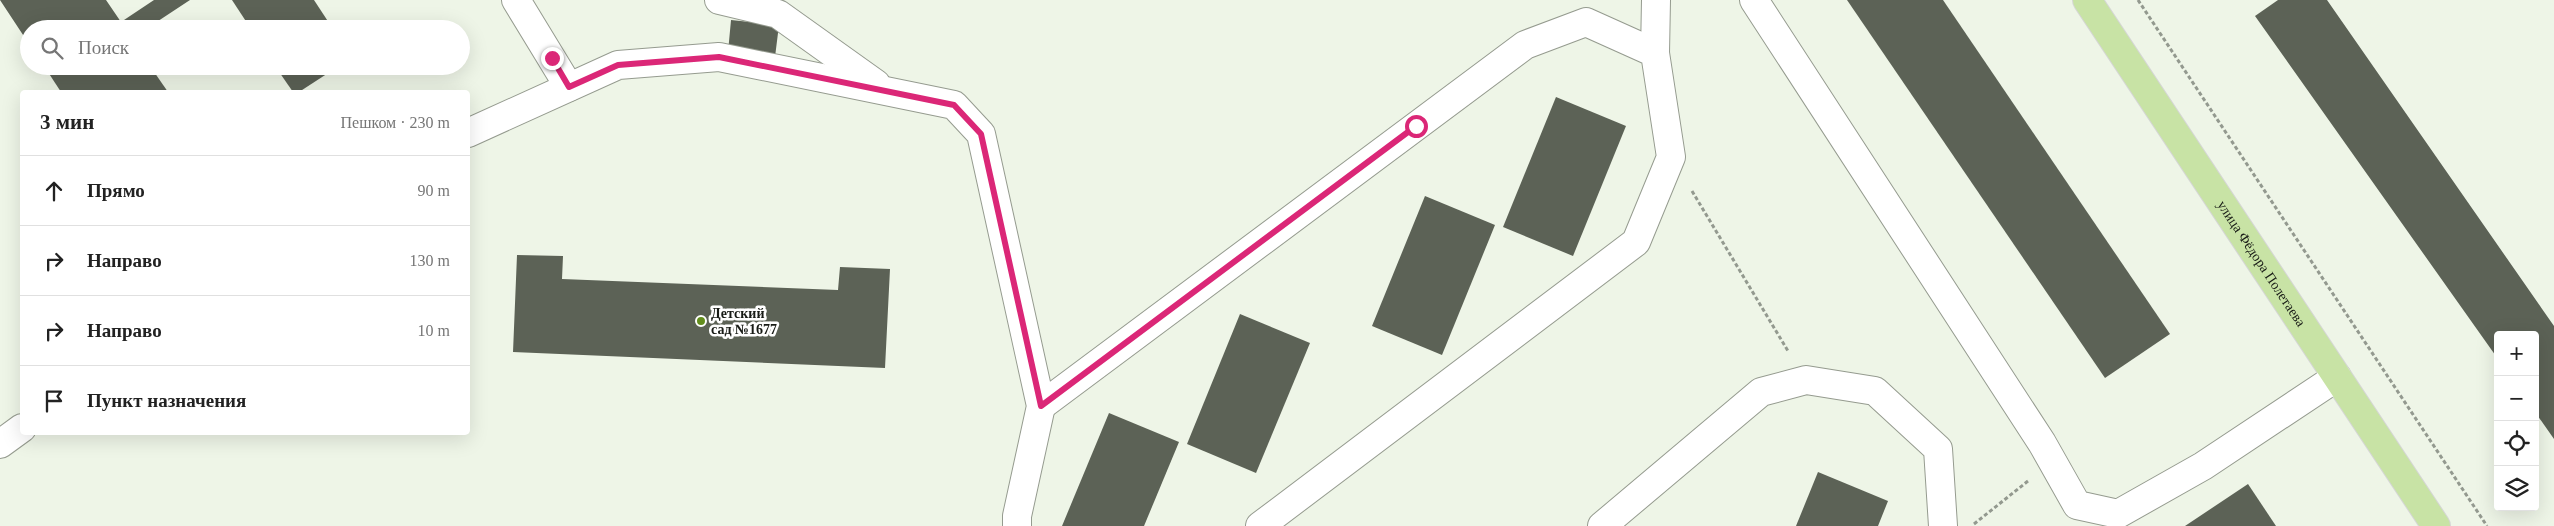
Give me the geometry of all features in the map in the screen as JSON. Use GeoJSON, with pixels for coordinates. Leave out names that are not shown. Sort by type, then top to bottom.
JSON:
{"type":"FeatureCollection","features":[{"type":"Feature","properties":{"kind":"main road","name":"улица Фёдора Полетаева"},"geometry":{"type":"LineString","coordinates":[[2087,0],[2436,526]]}},
{"type":"Feature","properties":{"kind":"lane"},"geometry":{"type":"LineString","coordinates":[[516,0],[569,87]]}},
{"type":"Feature","properties":{"kind":"lane"},"geometry":{"type":"LineString","coordinates":[[719,0],[778,14],[885,91]]}},
{"type":"Feature","properties":{"kind":"lane"},"geometry":{"type":"LineString","coordinates":[[1260,526],[1636,242],[1671,156],[1655,53],[1656,0]]}},
{"type":"Feature","properties":{"kind":"lane"},"geometry":{"type":"LineString","coordinates":[[1754,0],[2053,462],[2078,505],[2116,520],[2203,466],[2337,377]]}},
{"type":"Feature","properties":{"kind":"lane"},"geometry":{"type":"LineString","coordinates":[[1041,406],[1525,45],[1586,22],[1655,53]]}},
{"type":"Feature","properties":{"kind":"lane"},"geometry":{"type":"LineString","coordinates":[[470,132],[618,65],[719,57],[954,105],[981,134],[1041,406],[1017,516],[1018,526]]}},
{"type":"Feature","properties":{"kind":"lane"},"geometry":{"type":"LineString","coordinates":[[1602,526],[1761,392],[1806,380],[1875,390],[1938,449],[1943,526]]}},
{"type":"Feature","properties":{"kind":"lane"},"geometry":{"type":"LineString","coordinates":[[0,444],[20,429]]}},
{"type":"Feature","properties":{"kind":"path"},"geometry":{"type":"LineString","coordinates":[[2138,0],[2487,526]]}},
{"type":"Feature","properties":{"kind":"path"},"geometry":{"type":"LineString","coordinates":[[1671,156],[1806,380]]}},
{"type":"Feature","properties":{"kind":"path"},"geometry":{"type":"LineString","coordinates":[[1972,526],[2053,462]]}},
{"type":"Feature","properties":{"kind":"building"},"geometry":{"type":"Polygon","coordinates":[[[0,0],[106,0],[120,20],[20,20],[20,30],[0,0]]]}},
{"type":"Feature","properties":{"kind":"building"},"geometry":{"type":"Polygon","coordinates":[[[154,0],[190,0],[160,20],[124,20],[154,0]]]}},
{"type":"Feature","properties":{"kind":"building"},"geometry":{"type":"Polygon","coordinates":[[[232,0],[314,0],[327,20],[245,20],[232,0]]]}},
{"type":"Feature","properties":{"kind":"building"},"geometry":{"type":"Polygon","coordinates":[[[1847,0],[1943,0],[2170,334],[2105,378],[1847,0]]]}},
{"type":"Feature","properties":{"kind":"building"},"geometry":{"type":"Polygon","coordinates":[[[2278,0],[2327,0],[2554,326],[2554,439],[2539,418],[2539,331],[2494,331],[2494,353],[2255,16],[2278,0]]]}},
{"type":"Feature","properties":{"kind":"building"},"geometry":{"type":"Polygon","coordinates":[[[731,20],[779,25],[775,57],[728,52],[731,20]]]}},
{"type":"Feature","properties":{"kind":"building"},"geometry":{"type":"Polygon","coordinates":[[[50,75],[156,75],[167,90],[60,90],[50,75]]]}},
{"type":"Feature","properties":{"kind":"building"},"geometry":{"type":"Polygon","coordinates":[[[281,75],[325,75],[302,90],[292,90],[281,75]]]}},
{"type":"Feature","properties":{"kind":"building"},"geometry":{"type":"Polygon","coordinates":[[[1556,97],[1626,126],[1573,256],[1503,227],[1556,97]]]}},
{"type":"Feature","properties":{"kind":"building"},"geometry":{"type":"Polygon","coordinates":[[[1425,196],[1495,225],[1442,355],[1372,326],[1425,196]]]}},
{"type":"Feature","properties":{"kind":"building","name":"Детский сад №1677"},"geometry":{"type":"Polygon","coordinates":[[[517,255],[563,256],[562,279],[838,290],[840,267],[890,269],[885,368],[513,352],[517,255]]]}},
{"type":"Feature","properties":{"kind":"building"},"geometry":{"type":"Polygon","coordinates":[[[1240,314],[1310,343],[1256,473],[1187,444],[1240,314]]]}},
{"type":"Feature","properties":{"kind":"building"},"geometry":{"type":"Polygon","coordinates":[[[1109,413],[1179,442],[1144,526],[1062,526],[1109,413]]]}},
{"type":"Feature","properties":{"kind":"building"},"geometry":{"type":"Polygon","coordinates":[[[1818,472],[1888,501],[1878,526],[1796,526],[1818,472]]]}},
{"type":"Feature","properties":{"kind":"building"},"geometry":{"type":"Polygon","coordinates":[[[2248,484],[2276,526],[2185,526],[2248,484]]]}},
{"type":"Feature","properties":{"kind":"place","name":"Детский сад №1677"},"geometry":{"type":"Point","coordinates":[701,321]}},
{"type":"Feature","properties":{"kind":"route"},"geometry":{"type":"LineString","coordinates":[[552,58],[569,87],[618,65],[719,57],[954,105],[981,134],[1041,406],[1416,126]]}}]}
